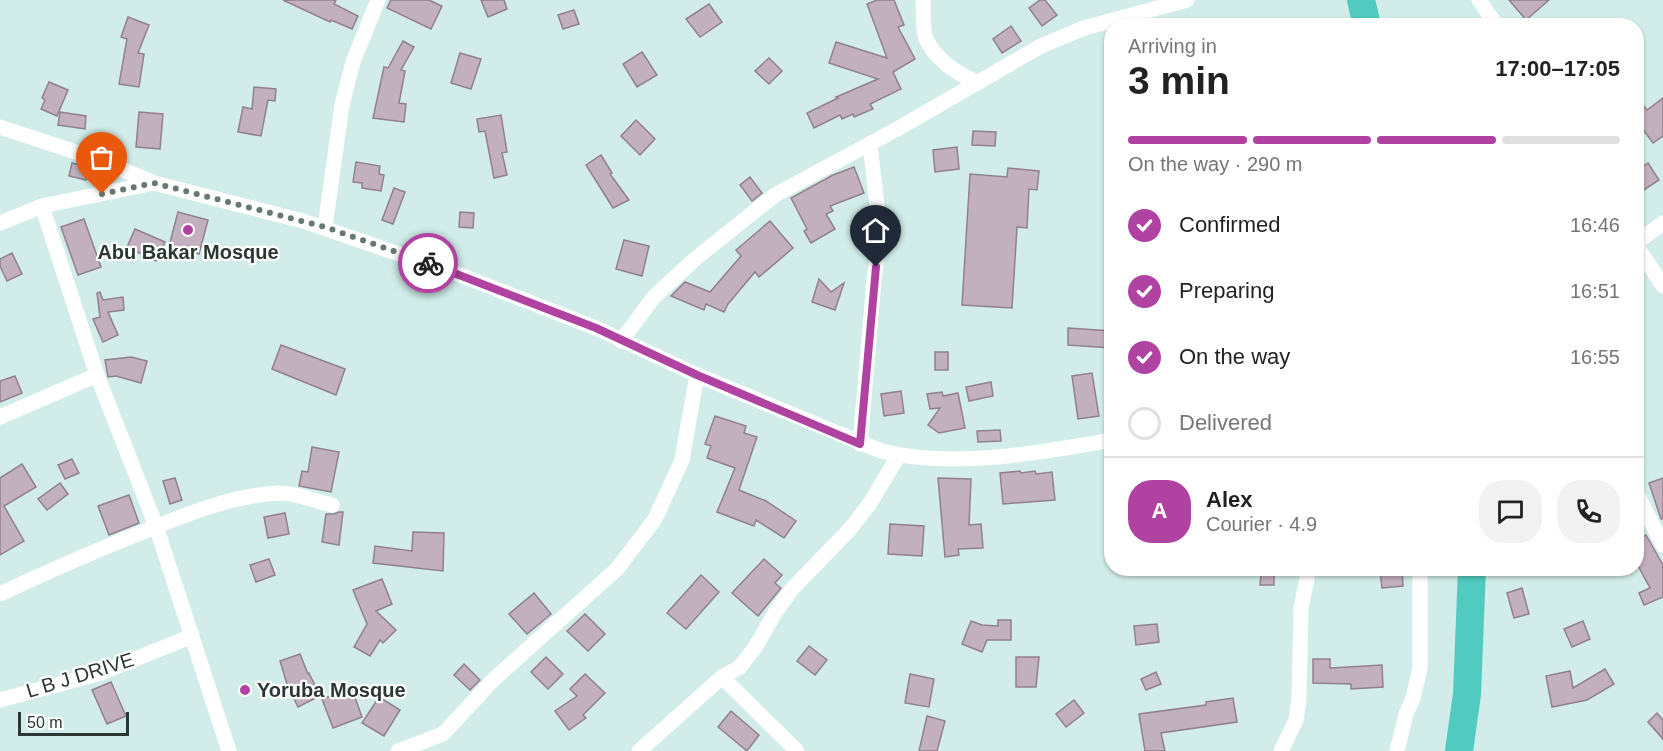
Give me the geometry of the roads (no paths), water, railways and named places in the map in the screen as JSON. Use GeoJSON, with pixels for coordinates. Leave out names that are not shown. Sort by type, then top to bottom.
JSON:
{"type":"FeatureCollection","features":[{"type":"Feature","properties":{"kind":"highway"},"geometry":{"type":"LineString","coordinates":[[1348,0],[1351,18]]}},
{"type":"Feature","properties":{"kind":"highway"},"geometry":{"type":"LineString","coordinates":[[1360,0],[1364,18]]}},
{"type":"Feature","properties":{"kind":"highway"},"geometry":{"type":"LineString","coordinates":[[1446,751],[1455,692],[1457,576]]}},
{"type":"Feature","properties":{"kind":"highway"},"geometry":{"type":"LineString","coordinates":[[1459,751],[1467,694],[1472,576]]}},
{"type":"Feature","properties":{"kind":"street"},"geometry":{"type":"LineString","coordinates":[[325,227],[342,105],[353,62],[378,0]]}},
{"type":"Feature","properties":{"kind":"street"},"geometry":{"type":"LineString","coordinates":[[923,0],[926,37],[955,73],[976,82]]}},
{"type":"Feature","properties":{"kind":"street"},"geometry":{"type":"LineString","coordinates":[[1121,18],[1187,0]]}},
{"type":"Feature","properties":{"kind":"street"},"geometry":{"type":"LineString","coordinates":[[1479,0],[1491,18]]}},
{"type":"Feature","properties":{"kind":"street"},"geometry":{"type":"LineString","coordinates":[[621,341],[654,297],[696,258],[775,195],[870,144],[1041,46],[1084,28],[1104,23]]}},
{"type":"Feature","properties":{"kind":"street"},"geometry":{"type":"LineString","coordinates":[[0,127],[100,160],[154,183],[325,227],[460,275],[596,328],[697,375],[860,444],[899,456],[991,457],[1104,441]]}},
{"type":"Feature","properties":{"kind":"street"},"geometry":{"type":"LineString","coordinates":[[860,444],[880,232],[870,144]]}},
{"type":"Feature","properties":{"kind":"street"},"geometry":{"type":"LineString","coordinates":[[0,223],[42,206],[154,183]]}},
{"type":"Feature","properties":{"kind":"street"},"geometry":{"type":"LineString","coordinates":[[42,206],[97,375],[156,526],[226,750]]}},
{"type":"Feature","properties":{"kind":"street"},"geometry":{"type":"LineString","coordinates":[[1644,238],[1663,223]]}},
{"type":"Feature","properties":{"kind":"street"},"geometry":{"type":"LineString","coordinates":[[1644,256],[1663,286]]}},
{"type":"Feature","properties":{"kind":"street"},"geometry":{"type":"LineString","coordinates":[[0,417],[97,375]]}},
{"type":"Feature","properties":{"kind":"street"},"geometry":{"type":"LineString","coordinates":[[398,751],[442,734],[494,679],[617,569],[655,519],[682,460],[697,375]]}},
{"type":"Feature","properties":{"kind":"street"},"geometry":{"type":"LineString","coordinates":[[639,751],[722,677],[740,667],[756,646],[776,610],[792,589],[851,528],[870,503],[899,456]]}},
{"type":"Feature","properties":{"kind":"street"},"geometry":{"type":"LineString","coordinates":[[0,594],[80,557],[200,509],[262,495],[288,494],[332,505]]}},
{"type":"Feature","properties":{"kind":"street"},"geometry":{"type":"LineString","coordinates":[[1644,508],[1663,545]]}},
{"type":"Feature","properties":{"kind":"street"},"geometry":{"type":"LineString","coordinates":[[1281,751],[1296,720],[1299,699],[1301,609],[1307,576]]}},
{"type":"Feature","properties":{"kind":"street"},"geometry":{"type":"LineString","coordinates":[[1397,751],[1420,668],[1420,576]]}},
{"type":"Feature","properties":{"kind":"street","name":"L B J DRIVE"},"geometry":{"type":"LineString","coordinates":[[0,700],[101,673],[192,636]]}},
{"type":"Feature","properties":{"kind":"street"},"geometry":{"type":"LineString","coordinates":[[722,677],[797,751]]}},
{"type":"Feature","properties":{"kind":"place","name":"Abu Bakar Mosque"},"geometry":{"type":"Point","coordinates":[188,230]}},
{"type":"Feature","properties":{"kind":"place","name":"Yoruba Mosque"},"geometry":{"type":"Point","coordinates":[245,690]}}]}
